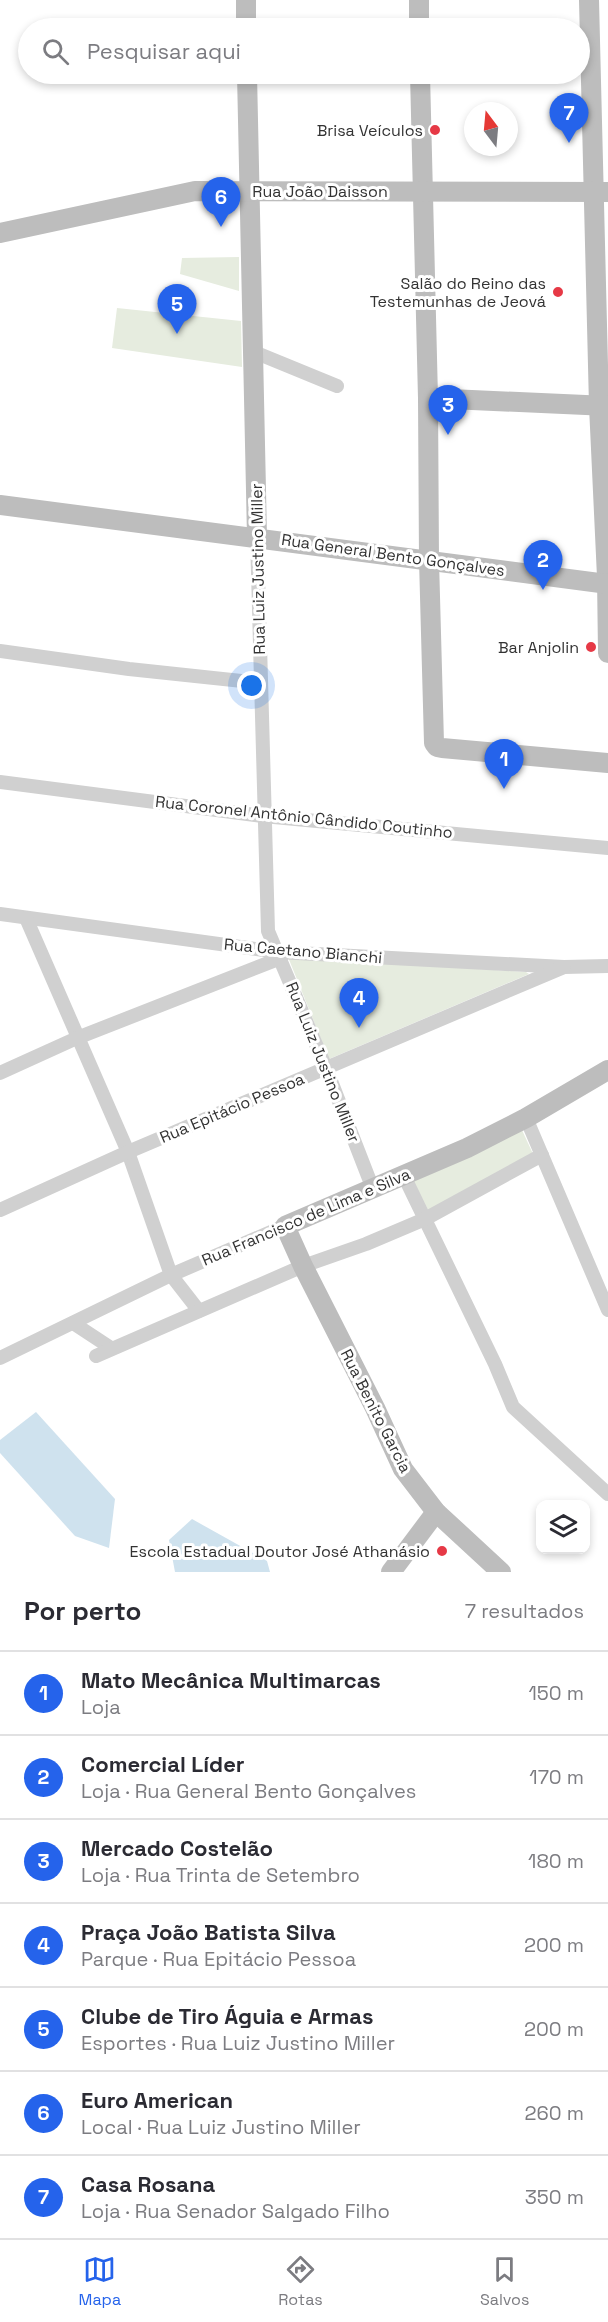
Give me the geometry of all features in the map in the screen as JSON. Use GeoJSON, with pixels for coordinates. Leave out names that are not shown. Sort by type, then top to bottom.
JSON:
{"type":"FeatureCollection","features":[{"type":"Feature","properties":{"kind":"street"},"geometry":{"type":"LineString","coordinates":[[246,0],[246,18]]}},
{"type":"Feature","properties":{"kind":"street"},"geometry":{"type":"LineString","coordinates":[[419,0],[419,18]]}},
{"type":"Feature","properties":{"kind":"street"},"geometry":{"type":"LineString","coordinates":[[589,0],[601,191],[608,653]]}},
{"type":"Feature","properties":{"kind":"street","name":"Rua Luiz Justino Miller"},"geometry":{"type":"LineString","coordinates":[[247,84],[256,537],[268,931],[326,1068],[373,1189]]}},
{"type":"Feature","properties":{"kind":"street"},"geometry":{"type":"LineString","coordinates":[[420,84],[428,398],[429,560],[433,716],[436,746],[608,763]]}},
{"type":"Feature","properties":{"kind":"street","name":"Rua João Daisson"},"geometry":{"type":"LineString","coordinates":[[0,233],[195,191],[601,191]]}},
{"type":"Feature","properties":{"kind":"street"},"geometry":{"type":"LineString","coordinates":[[254,352],[337,386]]}},
{"type":"Feature","properties":{"kind":"street"},"geometry":{"type":"LineString","coordinates":[[428,398],[603,406]]}},
{"type":"Feature","properties":{"kind":"street","name":"Rua General Bento Gonçalves"},"geometry":{"type":"LineString","coordinates":[[0,505],[607,583]]}},
{"type":"Feature","properties":{"kind":"street"},"geometry":{"type":"LineString","coordinates":[[0,651],[129,669],[260,683]]}},
{"type":"Feature","properties":{"kind":"street","name":"Rua Coronel Antônio Cândido Coutinho"},"geometry":{"type":"LineString","coordinates":[[0,782],[263,816],[608,848]]}},
{"type":"Feature","properties":{"kind":"street","name":"Rua Caetano Bianchi"},"geometry":{"type":"LineString","coordinates":[[0,914],[280,955],[564,967],[608,966]]}},
{"type":"Feature","properties":{"kind":"street"},"geometry":{"type":"LineString","coordinates":[[26,918],[128,1152],[171,1275],[200,1311]]}},
{"type":"Feature","properties":{"kind":"street"},"geometry":{"type":"LineString","coordinates":[[0,1073],[77,1038],[280,955]]}},
{"type":"Feature","properties":{"kind":"street","name":"Rua Epitácio Pessoa"},"geometry":{"type":"LineString","coordinates":[[0,1210],[128,1152],[564,967]]}},
{"type":"Feature","properties":{"kind":"street","name":"Rua Francisco de Lima e Silva"},"geometry":{"type":"LineString","coordinates":[[0,1358],[171,1275],[467,1148],[526,1118],[608,1070]]}},
{"type":"Feature","properties":{"kind":"street"},"geometry":{"type":"LineString","coordinates":[[526,1118],[608,1310]]}},
{"type":"Feature","properties":{"kind":"street"},"geometry":{"type":"LineString","coordinates":[[96,1356],[303,1266],[366,1245],[425,1219],[542,1155]]}},
{"type":"Feature","properties":{"kind":"street"},"geometry":{"type":"LineString","coordinates":[[404,1176],[495,1364],[513,1407],[608,1494]]}},
{"type":"Feature","properties":{"kind":"street","name":"Rua Benito Garcia"},"geometry":{"type":"LineString","coordinates":[[285,1226],[403,1470],[436,1512],[501,1572]]}},
{"type":"Feature","properties":{"kind":"street"},"geometry":{"type":"LineString","coordinates":[[74,1323],[111,1348]]}},
{"type":"Feature","properties":{"kind":"street"},"geometry":{"type":"LineString","coordinates":[[390,1572],[436,1512]]}},
{"type":"Feature","properties":{"kind":"shaded area"},"geometry":{"type":"Polygon","coordinates":[[[239,257],[239,291],[180,274],[182,258],[239,257]]]}},
{"type":"Feature","properties":{"kind":"shaded area"},"geometry":{"type":"Polygon","coordinates":[[[117,308],[241,321],[242,367],[112,348],[117,308]]]}},
{"type":"Feature","properties":{"kind":"shaded area"},"geometry":{"type":"Polygon","coordinates":[[[288,957],[526,972],[529,974],[329,1059],[288,957]]]}},
{"type":"Feature","properties":{"kind":"shaded area"},"geometry":{"type":"Polygon","coordinates":[[[521,1128],[534,1156],[429,1212],[412,1179],[521,1128]]]}},
{"type":"Feature","properties":{"kind":"water"},"geometry":{"type":"Polygon","coordinates":[[[36,1412],[115,1499],[109,1548],[75,1536],[0,1453],[0,1440],[36,1412]]]}},
{"type":"Feature","properties":{"kind":"water"},"geometry":{"type":"Polygon","coordinates":[[[192,1519],[267,1561],[270,1572],[175,1572],[169,1540],[192,1519]]]}},
{"type":"Feature","properties":{"kind":"place","name":"Brisa Veículos"},"geometry":{"type":"Point","coordinates":[435,130]}},
{"type":"Feature","properties":{"kind":"place","name":"Casa Rosana"},"geometry":{"type":"Point","coordinates":[569,143]}},
{"type":"Feature","properties":{"kind":"place","name":"Euro American"},"geometry":{"type":"Point","coordinates":[221,227]}},
{"type":"Feature","properties":{"kind":"place","name":"Salão do Reino das Testemunhas de Jeová"},"geometry":{"type":"Point","coordinates":[558,292]}},
{"type":"Feature","properties":{"kind":"place","name":"Clube de Tiro Águia e Armas"},"geometry":{"type":"Point","coordinates":[177,334]}},
{"type":"Feature","properties":{"kind":"place","name":"Mercado Costelão"},"geometry":{"type":"Point","coordinates":[448,435]}},
{"type":"Feature","properties":{"kind":"place","name":"Comercial Líder"},"geometry":{"type":"Point","coordinates":[543,590]}},
{"type":"Feature","properties":{"kind":"place","name":"Bar Anjolin"},"geometry":{"type":"Point","coordinates":[591,647]}},
{"type":"Feature","properties":{"kind":"place","name":"Mato Mecânica Multimarcas"},"geometry":{"type":"Point","coordinates":[504,789]}},
{"type":"Feature","properties":{"kind":"place","name":"Praça João Batista Silva"},"geometry":{"type":"Point","coordinates":[359,1028]}},
{"type":"Feature","properties":{"kind":"place","name":"Escola Estadual Doutor José Athanásio"},"geometry":{"type":"Point","coordinates":[442,1551]}}]}
